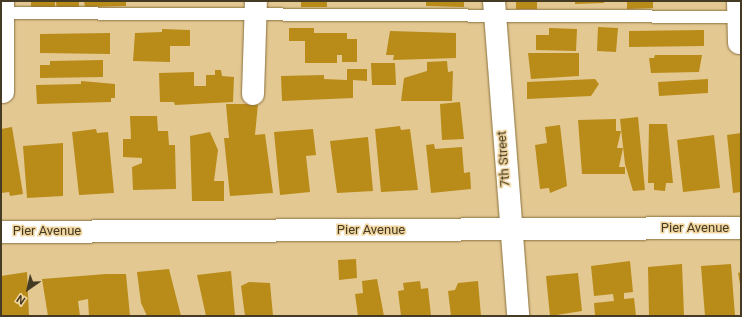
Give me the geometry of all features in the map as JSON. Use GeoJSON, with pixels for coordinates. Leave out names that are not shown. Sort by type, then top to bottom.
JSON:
{"type":"FeatureCollection","features":[{"type":"Feature","properties":{"kind":"street"},"geometry":{"type":"LineString","coordinates":[[3,7],[3,92]]}},
{"type":"Feature","properties":{"kind":"street"},"geometry":{"type":"LineString","coordinates":[[253,94],[256,8]]}},
{"type":"Feature","properties":{"kind":"street","name":"7th Street"},"geometry":{"type":"LineString","coordinates":[[494,10],[508,229],[518,316]]}},
{"type":"Feature","properties":{"kind":"street"},"geometry":{"type":"LineString","coordinates":[[739,12],[739,43]]}},
{"type":"Feature","properties":{"kind":"street","name":"Pier Avenue"},"geometry":{"type":"LineString","coordinates":[[1,232],[741,228]]}},
{"type":"Feature","properties":{"kind":"lane"},"geometry":{"type":"LineString","coordinates":[[3,7],[739,12]]}},
{"type":"Feature","properties":{"kind":"building"},"geometry":{"type":"Polygon","coordinates":[[[31,1],[55,1],[55,12],[31,12],[31,1]]]}},
{"type":"Feature","properties":{"kind":"building"},"geometry":{"type":"Polygon","coordinates":[[[56,1],[79,1],[79,12],[57,12],[56,1]]]}},
{"type":"Feature","properties":{"kind":"building"},"geometry":{"type":"Polygon","coordinates":[[[84,1],[126,1],[126,6],[85,7],[84,1]]]}},
{"type":"Feature","properties":{"kind":"building"},"geometry":{"type":"Polygon","coordinates":[[[301,1],[327,1],[327,7],[301,7],[301,1]]]}},
{"type":"Feature","properties":{"kind":"building"},"geometry":{"type":"Polygon","coordinates":[[[426,1],[464,1],[464,7],[426,6],[426,1]]]}},
{"type":"Feature","properties":{"kind":"building"},"geometry":{"type":"Polygon","coordinates":[[[516,1],[537,1],[537,9],[516,9],[516,1]]]}},
{"type":"Feature","properties":{"kind":"building"},"geometry":{"type":"Polygon","coordinates":[[[575,1],[604,1],[604,3],[575,4],[575,1]]]}},
{"type":"Feature","properties":{"kind":"building"},"geometry":{"type":"Polygon","coordinates":[[[627,1],[653,1],[653,8],[627,9],[627,1]]]}},
{"type":"Feature","properties":{"kind":"building"},"geometry":{"type":"Polygon","coordinates":[[[598,27],[618,28],[616,52],[597,51],[598,27]]]}},
{"type":"Feature","properties":{"kind":"building"},"geometry":{"type":"Polygon","coordinates":[[[289,28],[314,28],[314,33],[347,33],[347,39],[357,39],[357,62],[342,62],[342,55],[337,55],[337,63],[305,63],[305,41],[289,41],[289,28]]]}},
{"type":"Feature","properties":{"kind":"building"},"geometry":{"type":"Polygon","coordinates":[[[549,28],[577,29],[576,51],[536,50],[536,35],[549,35],[549,28]]]}},
{"type":"Feature","properties":{"kind":"building"},"geometry":{"type":"Polygon","coordinates":[[[162,29],[190,30],[190,46],[170,46],[170,62],[133,61],[135,33],[162,32],[162,29]]]}},
{"type":"Feature","properties":{"kind":"building"},"geometry":{"type":"Polygon","coordinates":[[[704,30],[704,46],[629,47],[629,31],[704,30]]]}},
{"type":"Feature","properties":{"kind":"building"},"geometry":{"type":"Polygon","coordinates":[[[390,31],[456,33],[456,58],[393,60],[394,55],[386,55],[390,31]]]}},
{"type":"Feature","properties":{"kind":"building"},"geometry":{"type":"Polygon","coordinates":[[[110,33],[110,54],[40,53],[40,34],[110,33]]]}},
{"type":"Feature","properties":{"kind":"building"},"geometry":{"type":"Polygon","coordinates":[[[528,53],[579,53],[579,76],[531,79],[528,53]]]}},
{"type":"Feature","properties":{"kind":"building"},"geometry":{"type":"Polygon","coordinates":[[[655,55],[702,55],[699,72],[651,73],[649,58],[654,58],[655,55]]]}},
{"type":"Feature","properties":{"kind":"building"},"geometry":{"type":"Polygon","coordinates":[[[103,60],[103,77],[40,78],[40,65],[50,65],[50,61],[103,60]]]}},
{"type":"Feature","properties":{"kind":"building"},"geometry":{"type":"Polygon","coordinates":[[[447,61],[448,72],[453,71],[452,101],[401,101],[404,78],[427,71],[427,62],[447,61]]]}},
{"type":"Feature","properties":{"kind":"building"},"geometry":{"type":"Polygon","coordinates":[[[371,63],[395,63],[396,85],[372,85],[371,63]]]}},
{"type":"Feature","properties":{"kind":"building"},"geometry":{"type":"Polygon","coordinates":[[[347,69],[367,69],[367,81],[353,80],[353,98],[282,101],[281,76],[324,75],[324,79],[347,80],[347,69]]]}},
{"type":"Feature","properties":{"kind":"building"},"geometry":{"type":"Polygon","coordinates":[[[215,70],[221,70],[222,76],[234,77],[233,102],[175,105],[174,102],[160,102],[159,73],[194,72],[194,86],[206,86],[206,75],[215,75],[215,70]]]}},
{"type":"Feature","properties":{"kind":"building"},"geometry":{"type":"Polygon","coordinates":[[[595,79],[599,84],[591,96],[527,99],[527,82],[595,79]]]}},
{"type":"Feature","properties":{"kind":"building"},"geometry":{"type":"Polygon","coordinates":[[[708,79],[708,93],[659,96],[658,82],[708,79]]]}},
{"type":"Feature","properties":{"kind":"building"},"geometry":{"type":"Polygon","coordinates":[[[81,81],[115,84],[115,98],[111,98],[111,102],[37,104],[36,85],[81,84],[81,81]]]}},
{"type":"Feature","properties":{"kind":"building"},"geometry":{"type":"Polygon","coordinates":[[[460,102],[464,139],[442,140],[440,104],[460,102]]]}},
{"type":"Feature","properties":{"kind":"building"},"geometry":{"type":"Polygon","coordinates":[[[226,104],[258,104],[255,135],[265,134],[273,193],[230,196],[224,138],[229,138],[226,104]]]}},
{"type":"Feature","properties":{"kind":"building"},"geometry":{"type":"Polygon","coordinates":[[[130,116],[157,116],[158,131],[168,131],[169,145],[175,145],[176,189],[133,190],[132,167],[142,163],[142,158],[123,157],[123,139],[131,139],[130,116]]]}},
{"type":"Feature","properties":{"kind":"building"},"geometry":{"type":"Polygon","coordinates":[[[638,117],[645,190],[633,191],[625,164],[620,119],[638,117]]]}},
{"type":"Feature","properties":{"kind":"building"},"geometry":{"type":"Polygon","coordinates":[[[616,119],[616,131],[621,131],[617,148],[623,148],[619,167],[625,167],[625,174],[582,174],[578,120],[616,119]]]}},
{"type":"Feature","properties":{"kind":"building"},"geometry":{"type":"Polygon","coordinates":[[[649,124],[667,124],[673,183],[666,183],[665,191],[654,190],[654,183],[648,183],[649,124]]]}},
{"type":"Feature","properties":{"kind":"building"},"geometry":{"type":"Polygon","coordinates":[[[560,125],[567,186],[550,193],[549,188],[540,189],[535,145],[547,143],[545,127],[560,125]]]}},
{"type":"Feature","properties":{"kind":"building"},"geometry":{"type":"Polygon","coordinates":[[[400,126],[401,130],[410,129],[418,190],[381,192],[375,129],[400,126]]]}},
{"type":"Feature","properties":{"kind":"building"},"geometry":{"type":"Polygon","coordinates":[[[12,127],[23,194],[10,196],[9,192],[1,193],[1,129],[12,127]]]}},
{"type":"Feature","properties":{"kind":"building"},"geometry":{"type":"Polygon","coordinates":[[[96,129],[97,133],[108,132],[114,193],[79,195],[72,132],[96,129]]]}},
{"type":"Feature","properties":{"kind":"building"},"geometry":{"type":"Polygon","coordinates":[[[313,129],[316,155],[306,156],[310,192],[280,195],[274,132],[313,129]]]}},
{"type":"Feature","properties":{"kind":"building"},"geometry":{"type":"Polygon","coordinates":[[[210,132],[218,150],[214,181],[224,181],[224,201],[192,201],[190,136],[210,132]]]}},
{"type":"Feature","properties":{"kind":"building"},"geometry":{"type":"Polygon","coordinates":[[[741,133],[741,192],[733,193],[727,135],[741,133]]]}},
{"type":"Feature","properties":{"kind":"building"},"geometry":{"type":"Polygon","coordinates":[[[714,135],[720,188],[683,192],[677,140],[714,135]]]}},
{"type":"Feature","properties":{"kind":"building"},"geometry":{"type":"Polygon","coordinates":[[[368,137],[373,191],[337,193],[330,141],[368,137]]]}},
{"type":"Feature","properties":{"kind":"building"},"geometry":{"type":"Polygon","coordinates":[[[63,143],[63,196],[27,198],[23,146],[63,143]]]}},
{"type":"Feature","properties":{"kind":"building"},"geometry":{"type":"Polygon","coordinates":[[[434,144],[435,149],[462,147],[464,173],[470,172],[471,189],[431,193],[426,145],[434,144]]]}},
{"type":"Feature","properties":{"kind":"building"},"geometry":{"type":"Polygon","coordinates":[[[356,259],[357,278],[339,280],[338,260],[356,259]]]}},
{"type":"Feature","properties":{"kind":"building"},"geometry":{"type":"Polygon","coordinates":[[[630,261],[633,292],[624,293],[624,299],[634,298],[636,316],[595,316],[594,303],[614,301],[613,294],[594,296],[591,266],[630,261]]]}},
{"type":"Feature","properties":{"kind":"building"},"geometry":{"type":"Polygon","coordinates":[[[682,264],[684,316],[649,316],[648,267],[682,264]]]}},
{"type":"Feature","properties":{"kind":"building"},"geometry":{"type":"Polygon","coordinates":[[[731,264],[735,316],[705,316],[701,266],[731,264]]]}},
{"type":"Feature","properties":{"kind":"building"},"geometry":{"type":"Polygon","coordinates":[[[169,269],[181,316],[147,316],[141,303],[137,272],[169,269]]]}},
{"type":"Feature","properties":{"kind":"building"},"geometry":{"type":"Polygon","coordinates":[[[231,271],[235,316],[206,316],[197,275],[231,271]]]}},
{"type":"Feature","properties":{"kind":"building"},"geometry":{"type":"Polygon","coordinates":[[[27,272],[29,316],[1,316],[1,276],[27,272]]]}},
{"type":"Feature","properties":{"kind":"building"},"geometry":{"type":"Polygon","coordinates":[[[741,272],[741,284],[740,284],[738,273],[741,272]]]}},
{"type":"Feature","properties":{"kind":"building"},"geometry":{"type":"Polygon","coordinates":[[[578,273],[582,311],[550,316],[546,276],[578,273]]]}},
{"type":"Feature","properties":{"kind":"building"},"geometry":{"type":"Polygon","coordinates":[[[126,274],[130,316],[89,316],[88,299],[78,301],[80,316],[48,316],[42,279],[126,274]]]}},
{"type":"Feature","properties":{"kind":"building"},"geometry":{"type":"Polygon","coordinates":[[[377,279],[384,316],[358,316],[355,294],[363,293],[362,281],[377,279]]]}},
{"type":"Feature","properties":{"kind":"building"},"geometry":{"type":"Polygon","coordinates":[[[420,281],[421,289],[428,288],[431,316],[401,316],[398,291],[404,290],[403,283],[420,281]]]}},
{"type":"Feature","properties":{"kind":"building"},"geometry":{"type":"Polygon","coordinates":[[[478,281],[481,316],[451,316],[448,291],[455,290],[458,283],[478,281]]]}},
{"type":"Feature","properties":{"kind":"building"},"geometry":{"type":"Polygon","coordinates":[[[249,282],[270,283],[273,316],[245,316],[241,286],[249,282]]]}}]}
